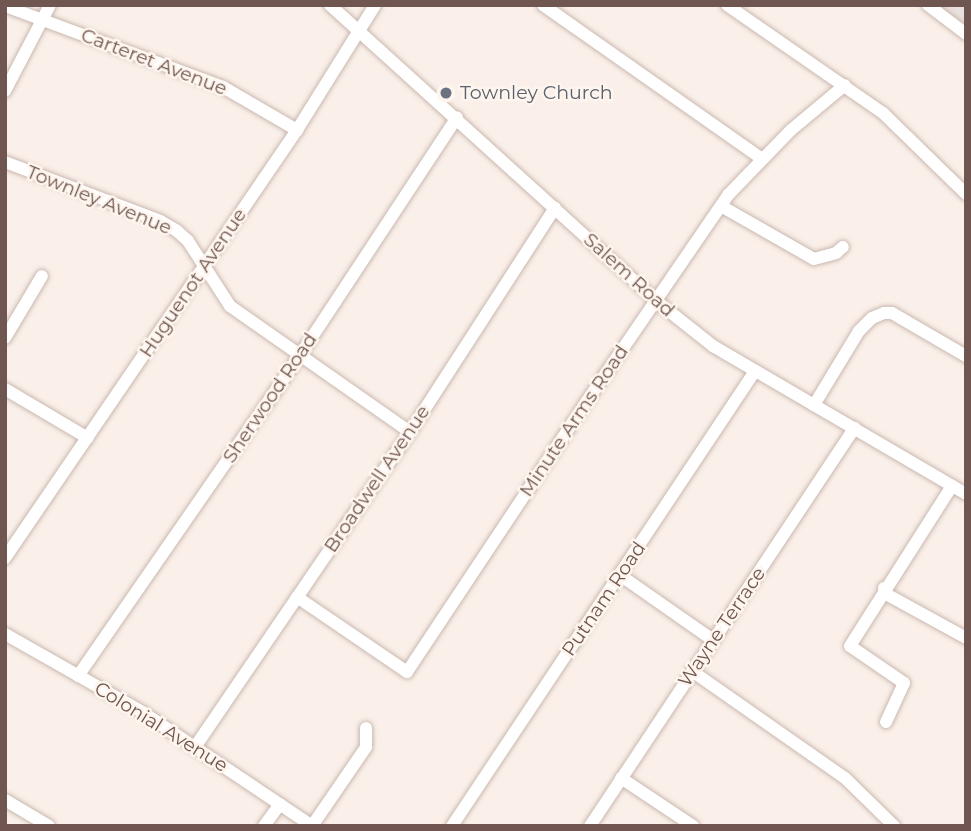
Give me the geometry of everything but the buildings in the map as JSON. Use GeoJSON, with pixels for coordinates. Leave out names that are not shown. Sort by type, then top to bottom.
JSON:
{"type":"FeatureCollection","features":[{"type":"Feature","properties":{"kind":"street"},"geometry":{"type":"LineString","coordinates":[[5,91],[50,5]]}},
{"type":"Feature","properties":{"kind":"street","name":"Salem Road"},"geometry":{"type":"LineString","coordinates":[[330,5],[457,117],[655,300],[713,346],[966,494]]}},
{"type":"Feature","properties":{"kind":"street","name":"Huguenot Avenue"},"geometry":{"type":"LineString","coordinates":[[5,558],[296,130],[376,5]]}},
{"type":"Feature","properties":{"kind":"street"},"geometry":{"type":"LineString","coordinates":[[543,5],[761,158]]}},
{"type":"Feature","properties":{"kind":"street"},"geometry":{"type":"LineString","coordinates":[[727,5],[883,113],[966,194]]}},
{"type":"Feature","properties":{"kind":"street"},"geometry":{"type":"LineString","coordinates":[[928,5],[966,34]]}},
{"type":"Feature","properties":{"kind":"street","name":"Carteret Avenue"},"geometry":{"type":"LineString","coordinates":[[5,6],[223,87],[296,130]]}},
{"type":"Feature","properties":{"kind":"street","name":"Minute Arms Road"},"geometry":{"type":"LineString","coordinates":[[297,597],[407,672],[720,206],[761,158],[845,85]]}},
{"type":"Feature","properties":{"kind":"street","name":"Sherwood Road"},"geometry":{"type":"LineString","coordinates":[[78,676],[299,357],[457,117]]}},
{"type":"Feature","properties":{"kind":"street","name":"Townley Avenue"},"geometry":{"type":"LineString","coordinates":[[5,162],[160,220],[188,241],[230,306],[299,357],[410,432]]}},
{"type":"Feature","properties":{"kind":"street"},"geometry":{"type":"LineString","coordinates":[[720,206],[804,256],[824,258],[843,247]]}},
{"type":"Feature","properties":{"kind":"street","name":"Broadwell Avenue"},"geometry":{"type":"LineString","coordinates":[[195,747],[410,432],[555,208]]}},
{"type":"Feature","properties":{"kind":"street"},"geometry":{"type":"LineString","coordinates":[[5,338],[42,276]]}},
{"type":"Feature","properties":{"kind":"street"},"geometry":{"type":"LineString","coordinates":[[814,405],[859,331],[872,318],[884,313],[892,313],[966,356]]}},
{"type":"Feature","properties":{"kind":"street","name":"Putnam Road"},"geometry":{"type":"LineString","coordinates":[[452,826],[755,371]]}},
{"type":"Feature","properties":{"kind":"street"},"geometry":{"type":"LineString","coordinates":[[5,389],[88,438]]}},
{"type":"Feature","properties":{"kind":"street","name":"Wayne Terrace"},"geometry":{"type":"LineString","coordinates":[[590,826],[854,428]]}},
{"type":"Feature","properties":{"kind":"street"},"geometry":{"type":"LineString","coordinates":[[886,722],[904,683],[850,646],[884,588],[952,486]]}},
{"type":"Feature","properties":{"kind":"street"},"geometry":{"type":"LineString","coordinates":[[620,575],[713,640]]}},
{"type":"Feature","properties":{"kind":"street"},"geometry":{"type":"LineString","coordinates":[[884,588],[886,594],[966,638]]}},
{"type":"Feature","properties":{"kind":"street","name":"Colonial Avenue"},"geometry":{"type":"LineString","coordinates":[[5,634],[144,713],[312,826]]}},
{"type":"Feature","properties":{"kind":"street"},"geometry":{"type":"LineString","coordinates":[[692,671],[845,778],[894,826]]}},
{"type":"Feature","properties":{"kind":"street"},"geometry":{"type":"LineString","coordinates":[[312,826],[366,747],[366,728]]}},
{"type":"Feature","properties":{"kind":"street"},"geometry":{"type":"LineString","coordinates":[[621,778],[693,826]]}},
{"type":"Feature","properties":{"kind":"street"},"geometry":{"type":"LineString","coordinates":[[5,800],[49,826]]}},
{"type":"Feature","properties":{"kind":"street"},"geometry":{"type":"LineString","coordinates":[[264,826],[280,804]]}},
{"type":"Feature","properties":{"kind":"shaded area"},"geometry":{"type":"Polygon","coordinates":[[[927,5],[966,5],[966,33],[927,5]]]}},
{"type":"Feature","properties":{"kind":"place","name":"Townley Church"},"geometry":{"type":"Point","coordinates":[446,93]}}]}
